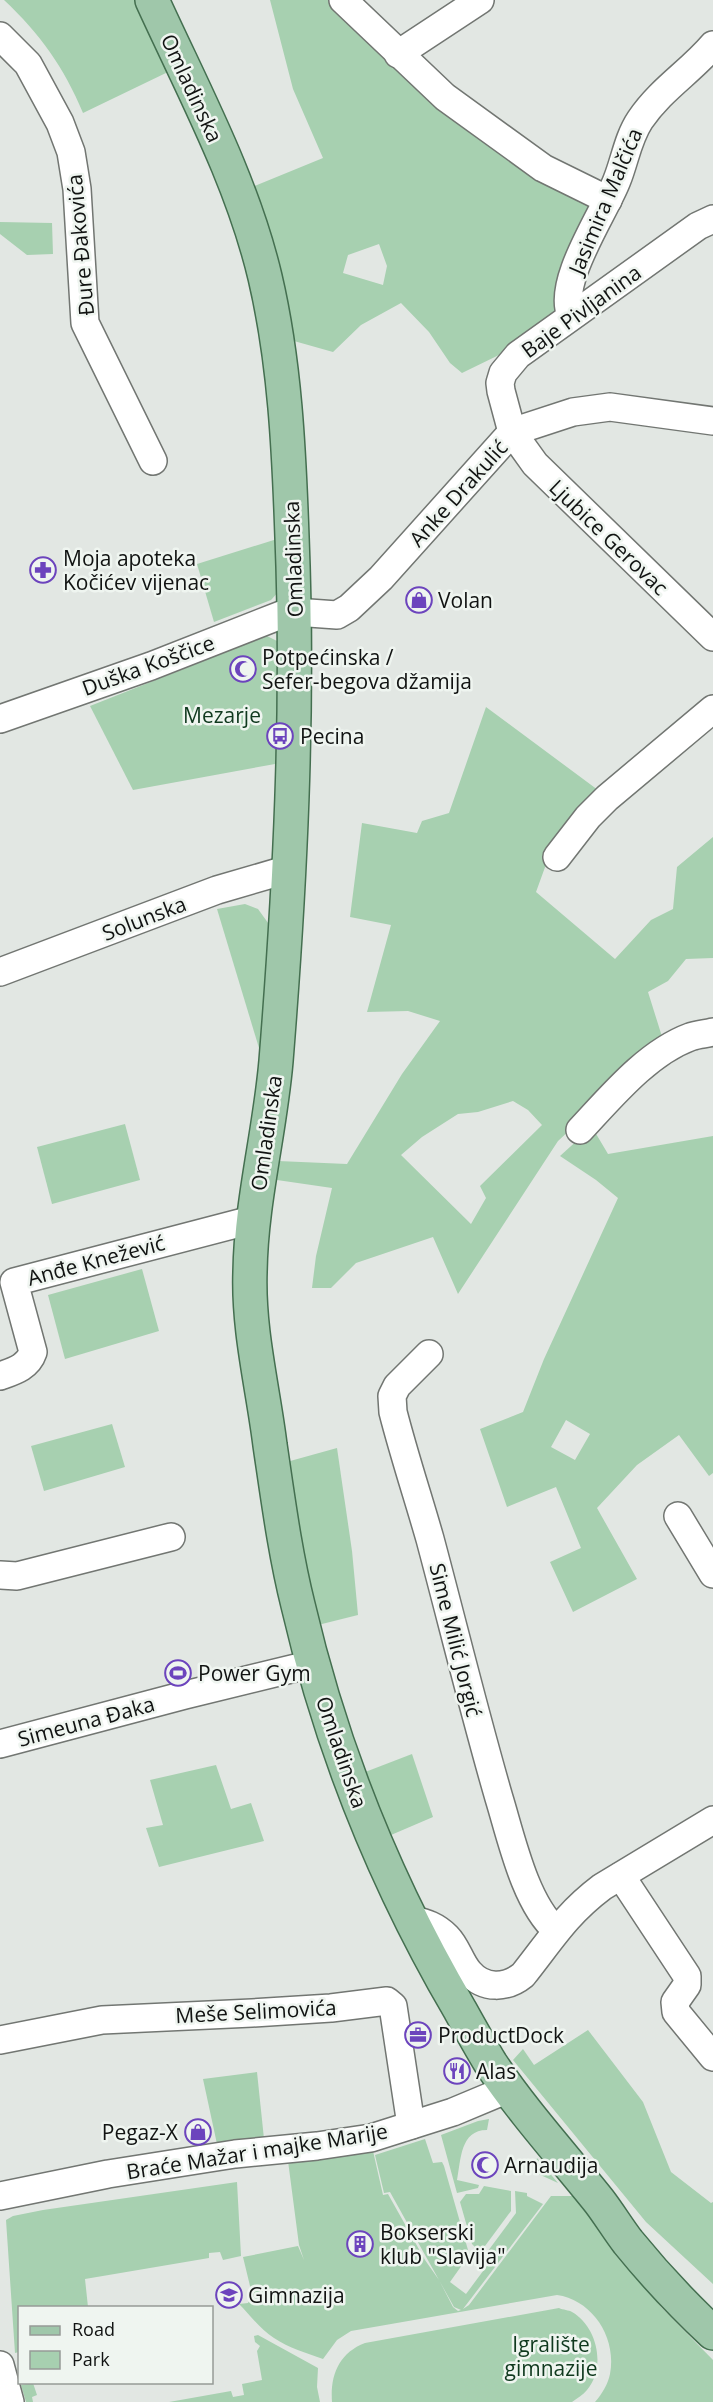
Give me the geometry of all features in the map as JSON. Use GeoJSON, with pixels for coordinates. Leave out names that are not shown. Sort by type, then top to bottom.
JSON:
{"type":"FeatureCollection","features":[{"type":"Feature","properties":{"kind":"main road","name":"Omladinska"},"geometry":{"type":"LineString","coordinates":[[152,0],[238,194],[264,272],[281,364],[291,496],[295,612],[289,869],[270,1120],[249,1274],[254,1344],[280,1514],[296,1598],[312,1664],[352,1784],[390,1877],[443,1982],[485,2055],[508,2089],[604,2207],[650,2268],[713,2333]]}},
{"type":"Feature","properties":{"kind":"main road","name":"Omladinska"},"geometry":{"type":"LineString","coordinates":[[604,2207],[713,2304]]}},
{"type":"Feature","properties":{"kind":"street"},"geometry":{"type":"LineString","coordinates":[[343,0],[445,97],[551,172],[608,200]]}},
{"type":"Feature","properties":{"kind":"street"},"geometry":{"type":"LineString","coordinates":[[398,54],[480,0]]}},
{"type":"Feature","properties":{"kind":"street","name":"Đure Đakovića"},"geometry":{"type":"LineString","coordinates":[[0,36],[28,64],[60,123],[71,152],[77,189],[85,323],[153,461]]}},
{"type":"Feature","properties":{"kind":"street","name":"Jasimira Malčića"},"geometry":{"type":"LineString","coordinates":[[571,315],[569,300],[574,270],[608,200],[633,131],[671,83],[713,45]]}},
{"type":"Feature","properties":{"kind":"street","name":"Baje Pivljanina"},"geometry":{"type":"LineString","coordinates":[[512,432],[500,383],[503,373],[518,355],[571,315],[611,291],[698,226],[713,219]]}},
{"type":"Feature","properties":{"kind":"street","name":"Anke Drakulić"},"geometry":{"type":"LineString","coordinates":[[295,612],[328,616],[338,615],[349,608],[403,554],[512,432],[573,412],[610,407],[713,421]]}},
{"type":"Feature","properties":{"kind":"street","name":"Ljubice Gerovac"},"geometry":{"type":"LineString","coordinates":[[512,432],[522,449],[553,483],[713,637]]}},
{"type":"Feature","properties":{"kind":"street","name":"Duška Koščice"},"geometry":{"type":"LineString","coordinates":[[0,718],[151,666],[281,615],[295,612]]}},
{"type":"Feature","properties":{"kind":"street"},"geometry":{"type":"LineString","coordinates":[[557,857],[588,817],[607,798],[713,709]]}},
{"type":"Feature","properties":{"kind":"street","name":"Solunska"},"geometry":{"type":"LineString","coordinates":[[0,972],[217,891],[289,869]]}},
{"type":"Feature","properties":{"kind":"street"},"geometry":{"type":"LineString","coordinates":[[580,1130],[624,1083],[665,1050],[691,1036],[713,1032]]}},
{"type":"Feature","properties":{"kind":"street","name":"Anđe Knežević"},"geometry":{"type":"LineString","coordinates":[[0,1376],[22,1367],[31,1360],[33,1352],[14,1282],[255,1219]]}},
{"type":"Feature","properties":{"kind":"street","name":"Sime Milić Jorgić"},"geometry":{"type":"LineString","coordinates":[[429,1354],[397,1386],[392,1396],[393,1412],[512,1842],[536,1907],[543,1918],[556,1930]]}},
{"type":"Feature","properties":{"kind":"street"},"geometry":{"type":"LineString","coordinates":[[678,1516],[713,1574]]}},
{"type":"Feature","properties":{"kind":"street"},"geometry":{"type":"LineString","coordinates":[[0,1575],[17,1576],[171,1537]]}},
{"type":"Feature","properties":{"kind":"street","name":"Simeuna Đaka"},"geometry":{"type":"LineString","coordinates":[[0,1744],[312,1664]]}},
{"type":"Feature","properties":{"kind":"street"},"geometry":{"type":"LineString","coordinates":[[411,1919],[428,1923],[438,1929],[453,1944],[470,1972],[490,1985],[500,1986],[515,1982],[528,1969],[556,1930],[585,1900],[713,1820]]}},
{"type":"Feature","properties":{"kind":"street"},"geometry":{"type":"LineString","coordinates":[[621,1876],[687,1976],[687,1985],[675,2001],[676,2013],[713,2057]]}},
{"type":"Feature","properties":{"kind":"street","name":"Meše Selimovića"},"geometry":{"type":"LineString","coordinates":[[0,2040],[102,2020],[309,2009],[387,2001],[393,2006],[411,2125]]}},
{"type":"Feature","properties":{"kind":"street","name":"Braće Mažar i majke Marije"},"geometry":{"type":"LineString","coordinates":[[0,2196],[108,2174],[235,2154],[371,2138],[453,2112],[508,2089]]}},
{"type":"Feature","properties":{"kind":"street"},"geometry":{"type":"LineString","coordinates":[[0,2367],[10,2402]]}},
{"type":"Feature","properties":{"kind":"green space"},"geometry":{"type":"Polygon","coordinates":[[[4,0],[136,0],[168,72],[83,113],[68,81],[50,52],[4,0]]]}},
{"type":"Feature","properties":{"kind":"green space"},"geometry":{"type":"Polygon","coordinates":[[[270,0],[331,0],[592,203],[559,309],[501,354],[462,373],[450,363],[429,332],[401,303],[361,325],[333,352],[294,341],[286,300],[250,188],[323,158],[293,89],[270,0]],[[379,244],[348,255],[343,273],[383,285],[387,266],[379,244]]]}},
{"type":"Feature","properties":{"kind":"green space"},"geometry":{"type":"Polygon","coordinates":[[[0,222],[52,223],[53,254],[27,255],[0,234],[0,222]]]}},
{"type":"Feature","properties":{"kind":"green space"},"geometry":{"type":"Polygon","coordinates":[[[277,539],[280,590],[271,600],[214,622],[197,564],[277,539]]]}},
{"type":"Feature","properties":{"kind":"green space","name":"Mezarje"},"geometry":{"type":"Polygon","coordinates":[[[267,636],[279,642],[278,743],[275,764],[133,790],[90,706],[267,636]]]}},
{"type":"Feature","properties":{"kind":"green space"},"geometry":{"type":"Polygon","coordinates":[[[486,707],[602,793],[548,859],[536,892],[615,959],[651,920],[673,909],[677,867],[713,837],[713,958],[686,959],[668,981],[648,992],[664,1043],[558,1141],[458,1294],[433,1237],[356,1263],[331,1288],[312,1288],[316,1256],[332,1188],[277,1180],[278,1161],[347,1164],[402,1074],[440,1021],[408,1011],[367,1012],[391,925],[350,917],[362,823],[417,833],[422,821],[449,813],[486,707]],[[513,1101],[478,1112],[458,1114],[422,1137],[401,1155],[471,1224],[486,1198],[480,1186],[542,1125],[528,1110],[513,1101]]]}},
{"type":"Feature","properties":{"kind":"green space"},"geometry":{"type":"Polygon","coordinates":[[[245,904],[258,909],[271,927],[262,1058],[217,909],[245,904]]]}},
{"type":"Feature","properties":{"kind":"green space"},"geometry":{"type":"Polygon","coordinates":[[[125,1124],[140,1180],[52,1204],[37,1147],[125,1124]]]}},
{"type":"Feature","properties":{"kind":"green space"},"geometry":{"type":"Polygon","coordinates":[[[592,1127],[608,1154],[713,1136],[713,1473],[709,1476],[679,1435],[637,1465],[597,1508],[637,1579],[573,1612],[550,1562],[581,1548],[556,1487],[507,1507],[480,1429],[523,1412],[544,1359],[618,1198],[560,1156],[592,1127]],[[566,1420],[551,1447],[575,1460],[590,1434],[566,1420]]]}},
{"type":"Feature","properties":{"kind":"green space"},"geometry":{"type":"Polygon","coordinates":[[[142,1269],[159,1331],[65,1359],[48,1295],[142,1269]]]}},
{"type":"Feature","properties":{"kind":"green space"},"geometry":{"type":"Polygon","coordinates":[[[112,1424],[125,1467],[44,1491],[31,1446],[112,1424]]]}},
{"type":"Feature","properties":{"kind":"green space"},"geometry":{"type":"Polygon","coordinates":[[[337,1448],[352,1551],[358,1615],[314,1626],[283,1463],[337,1448]]]}},
{"type":"Feature","properties":{"kind":"green space"},"geometry":{"type":"Polygon","coordinates":[[[412,1754],[433,1817],[384,1838],[360,1774],[412,1754]]]}},
{"type":"Feature","properties":{"kind":"green space"},"geometry":{"type":"Polygon","coordinates":[[[216,1765],[231,1809],[251,1803],[264,1841],[159,1867],[146,1828],[163,1825],[150,1780],[216,1765]]]}},
{"type":"Feature","properties":{"kind":"green space"},"geometry":{"type":"Polygon","coordinates":[[[588,2030],[643,2102],[671,2172],[711,2203],[713,2202],[713,2284],[646,2222],[513,2060],[523,2049],[534,2065],[588,2030]]]}},
{"type":"Feature","properties":{"kind":"green space"},"geometry":{"type":"Polygon","coordinates":[[[257,2072],[264,2139],[217,2144],[203,2079],[257,2072]]]}},
{"type":"Feature","properties":{"kind":"green space"},"geometry":{"type":"Polygon","coordinates":[[[489,2119],[487,2130],[471,2135],[463,2148],[457,2180],[479,2185],[478,2188],[457,2193],[441,2135],[489,2119]]]}},
{"type":"Feature","properties":{"kind":"green space"},"geometry":{"type":"Polygon","coordinates":[[[425,2139],[433,2163],[442,2162],[444,2166],[468,2250],[467,2258],[450,2282],[466,2294],[489,2263],[484,2258],[485,2255],[516,2213],[515,2191],[527,2193],[527,2196],[543,2204],[463,2309],[469,2305],[551,2196],[574,2196],[661,2307],[713,2360],[713,2402],[595,2402],[610,2374],[610,2347],[606,2334],[591,2312],[581,2304],[557,2295],[351,2331],[337,2340],[323,2359],[286,2345],[265,2331],[239,2304],[248,2303],[254,2291],[250,2286],[243,2257],[298,2246],[304,2260],[299,2245],[288,2161],[373,2151],[383,2195],[388,2194],[425,2260],[439,2280],[390,2192],[384,2193],[375,2155],[425,2139]],[[439,2281],[453,2307],[458,2311],[461,2310],[454,2307],[439,2281]]]}},
{"type":"Feature","properties":{"kind":"green space"},"geometry":{"type":"Polygon","coordinates":[[[537,2158],[558,2183],[534,2172],[537,2158]]]}},
{"type":"Feature","properties":{"kind":"green space"},"geometry":{"type":"Polygon","coordinates":[[[237,2182],[241,2256],[223,2260],[220,2252],[209,2253],[209,2258],[85,2279],[88,2306],[18,2306],[18,2352],[15,2353],[6,2220],[13,2216],[237,2182]]]}},
{"type":"Feature","properties":{"kind":"green space"},"geometry":{"type":"Polygon","coordinates":[[[484,2186],[511,2191],[511,2211],[485,2246],[477,2249],[472,2244],[460,2202],[466,2194],[479,2194],[484,2186]]]}},
{"type":"Feature","properties":{"kind":"green space","name":"Igralište gimnazije"},"geometry":{"type":"Polygon","coordinates":[[[559,2308],[571,2311],[581,2319],[588,2327],[596,2348],[596,2371],[593,2381],[585,2392],[572,2402],[332,2402],[333,2383],[338,2366],[356,2347],[365,2343],[559,2308]]]}},
{"type":"Feature","properties":{"kind":"green space"},"geometry":{"type":"Polygon","coordinates":[[[258,2335],[318,2368],[317,2387],[320,2402],[169,2402],[231,2391],[233,2397],[244,2395],[242,2384],[262,2380],[257,2351],[260,2346],[255,2342],[254,2336],[258,2335]]]}},
{"type":"Feature","properties":{"kind":"green space"},"geometry":{"type":"Polygon","coordinates":[[[33,2384],[37,2395],[32,2397],[33,2402],[26,2402],[21,2385],[33,2384]]]}},
{"type":"Feature","properties":{"kind":"place","name":"Moja apoteka Kočićev vijenac"},"geometry":{"type":"Point","coordinates":[43,570]}},
{"type":"Feature","properties":{"kind":"place","name":"Volan"},"geometry":{"type":"Point","coordinates":[419,600]}},
{"type":"Feature","properties":{"kind":"place","name":"Potpećinska / Sefer-begova džamija"},"geometry":{"type":"Point","coordinates":[243,669]}},
{"type":"Feature","properties":{"kind":"place","name":"Pecina"},"geometry":{"type":"Point","coordinates":[280,736]}},
{"type":"Feature","properties":{"kind":"place","name":"Power Gym"},"geometry":{"type":"Point","coordinates":[178,1673]}},
{"type":"Feature","properties":{"kind":"place","name":"ProductDock"},"geometry":{"type":"Point","coordinates":[418,2035]}},
{"type":"Feature","properties":{"kind":"place","name":"Alas"},"geometry":{"type":"Point","coordinates":[457,2071]}},
{"type":"Feature","properties":{"kind":"place","name":"Pegaz-X"},"geometry":{"type":"Point","coordinates":[198,2132]}},
{"type":"Feature","properties":{"kind":"place","name":"Arnaudija"},"geometry":{"type":"Point","coordinates":[485,2165]}},
{"type":"Feature","properties":{"kind":"place","name":"Bokserski klub \"Slavija\""},"geometry":{"type":"Point","coordinates":[360,2244]}},
{"type":"Feature","properties":{"kind":"place","name":"Gimnazija"},"geometry":{"type":"Point","coordinates":[229,2295]}}]}
